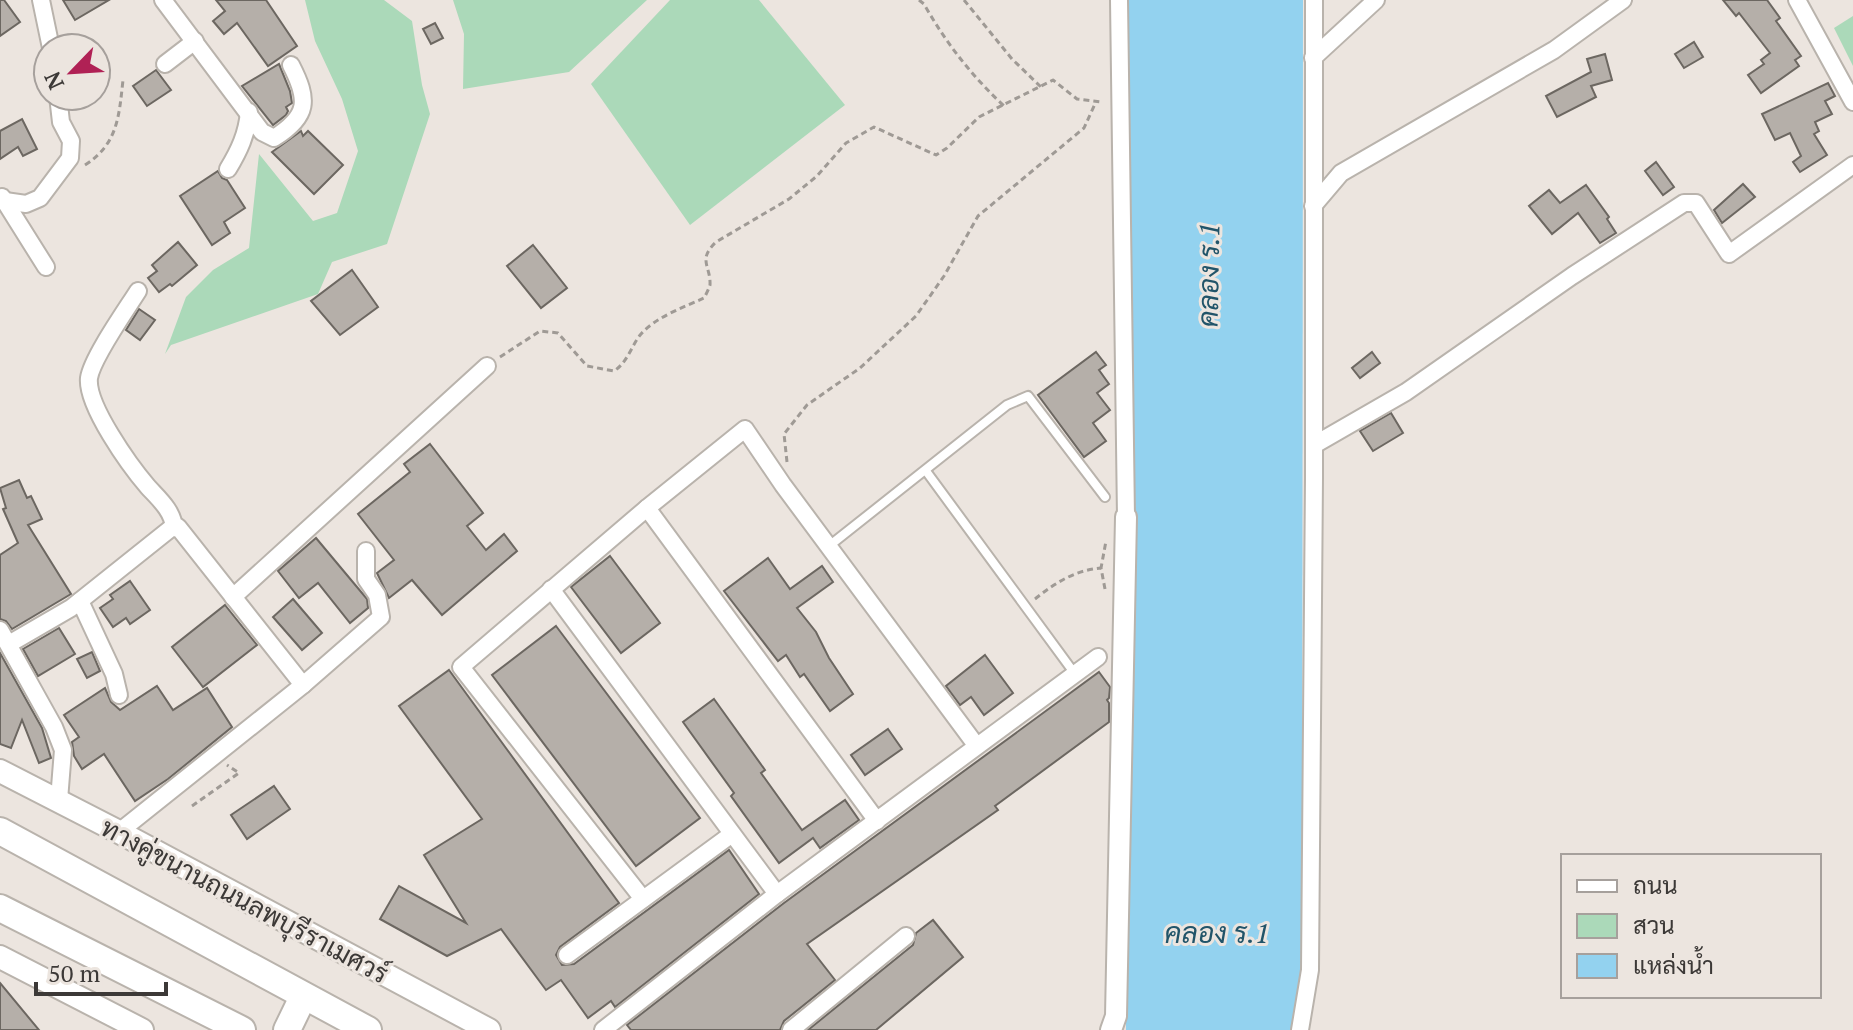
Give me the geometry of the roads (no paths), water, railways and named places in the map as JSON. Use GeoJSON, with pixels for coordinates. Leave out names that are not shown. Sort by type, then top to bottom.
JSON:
{"type":"FeatureCollection","features":[{"type":"Feature","properties":{"kind":"main road","name":"ทางคู่ขนานถนนลพบุรีราเมศวร์"},"geometry":{"type":"LineString","coordinates":[[0,771],[489,1030]]}},
{"type":"Feature","properties":{"kind":"main road"},"geometry":{"type":"LineString","coordinates":[[0,831],[368,1030]]}},
{"type":"Feature","properties":{"kind":"main road"},"geometry":{"type":"LineString","coordinates":[[0,908],[242,1030]]}},
{"type":"Feature","properties":{"kind":"main road"},"geometry":{"type":"LineString","coordinates":[[0,957],[142,1030]]}},
{"type":"Feature","properties":{"kind":"main road"},"geometry":{"type":"LineString","coordinates":[[287,1030],[303,997]]}},
{"type":"Feature","properties":{"kind":"street"},"geometry":{"type":"LineString","coordinates":[[41,0],[48,32]]}},
{"type":"Feature","properties":{"kind":"street"},"geometry":{"type":"LineString","coordinates":[[1111,1030],[1116,1016],[1126,517],[1119,0]]}},
{"type":"Feature","properties":{"kind":"street"},"geometry":{"type":"LineString","coordinates":[[1300,1030],[1310,970],[1314,0]]}},
{"type":"Feature","properties":{"kind":"street"},"geometry":{"type":"LineString","coordinates":[[1313,58],[1376,0]]}},
{"type":"Feature","properties":{"kind":"street"},"geometry":{"type":"LineString","coordinates":[[1313,206],[1341,173],[1554,50],[1623,0]]}},
{"type":"Feature","properties":{"kind":"street"},"geometry":{"type":"LineString","coordinates":[[1797,0],[1853,102]]}},
{"type":"Feature","properties":{"kind":"street"},"geometry":{"type":"LineString","coordinates":[[169,2],[262,132],[274,138],[289,129],[301,114],[305,101],[291,65]]}},
{"type":"Feature","properties":{"kind":"street"},"geometry":{"type":"LineString","coordinates":[[165,64],[195,41]]}},
{"type":"Feature","properties":{"kind":"street"},"geometry":{"type":"LineString","coordinates":[[2,198],[26,204],[40,198],[70,158],[71,141],[61,122],[60,112]]}},
{"type":"Feature","properties":{"kind":"street"},"geometry":{"type":"LineString","coordinates":[[228,169],[247,130],[249,112]]}},
{"type":"Feature","properties":{"kind":"street"},"geometry":{"type":"LineString","coordinates":[[1314,445],[1406,392],[1572,276],[1684,203],[1696,203],[1729,254],[1853,165]]}},
{"type":"Feature","properties":{"kind":"street"},"geometry":{"type":"LineString","coordinates":[[2,198],[46,267]]}},
{"type":"Feature","properties":{"kind":"street"},"geometry":{"type":"LineString","coordinates":[[138,291],[112,330],[89,376],[91,394],[116,440],[172,516],[174,528]]}},
{"type":"Feature","properties":{"kind":"street"},"geometry":{"type":"LineString","coordinates":[[233,597],[487,366]]}},
{"type":"Feature","properties":{"kind":"street"},"geometry":{"type":"LineString","coordinates":[[643,899],[461,667],[745,429],[976,745]]}},
{"type":"Feature","properties":{"kind":"street"},"geometry":{"type":"LineString","coordinates":[[647,508],[877,821]]}},
{"type":"Feature","properties":{"kind":"street"},"geometry":{"type":"LineString","coordinates":[[59,800],[63,750],[54,727],[5,637],[80,601],[174,528],[178,527],[303,685]]}},
{"type":"Feature","properties":{"kind":"street"},"geometry":{"type":"LineString","coordinates":[[119,832],[303,685],[381,617],[377,595],[366,579],[366,551]]}},
{"type":"Feature","properties":{"kind":"street"},"geometry":{"type":"LineString","coordinates":[[551,589],[777,894]]}},
{"type":"Feature","properties":{"kind":"street"},"geometry":{"type":"LineString","coordinates":[[80,601],[114,674],[119,695]]}},
{"type":"Feature","properties":{"kind":"street"},"geometry":{"type":"LineString","coordinates":[[603,1030],[777,894],[1098,657]]}},
{"type":"Feature","properties":{"kind":"street"},"geometry":{"type":"LineString","coordinates":[[567,955],[732,834]]}},
{"type":"Feature","properties":{"kind":"street"},"geometry":{"type":"LineString","coordinates":[[791,1030],[906,936]]}},
{"type":"Feature","properties":{"kind":"lane"},"geometry":{"type":"LineString","coordinates":[[829,547],[1007,405],[1028,396],[1105,497]]}},
{"type":"Feature","properties":{"kind":"lane"},"geometry":{"type":"LineString","coordinates":[[926,471],[1075,674]]}},
{"type":"Feature","properties":{"kind":"water","name":"คลอง ร.1"},"geometry":{"type":"Polygon","coordinates":[[[1129,0],[1303,0],[1302,977],[1293,1030],[1126,1030],[1129,0]]]}}]}
